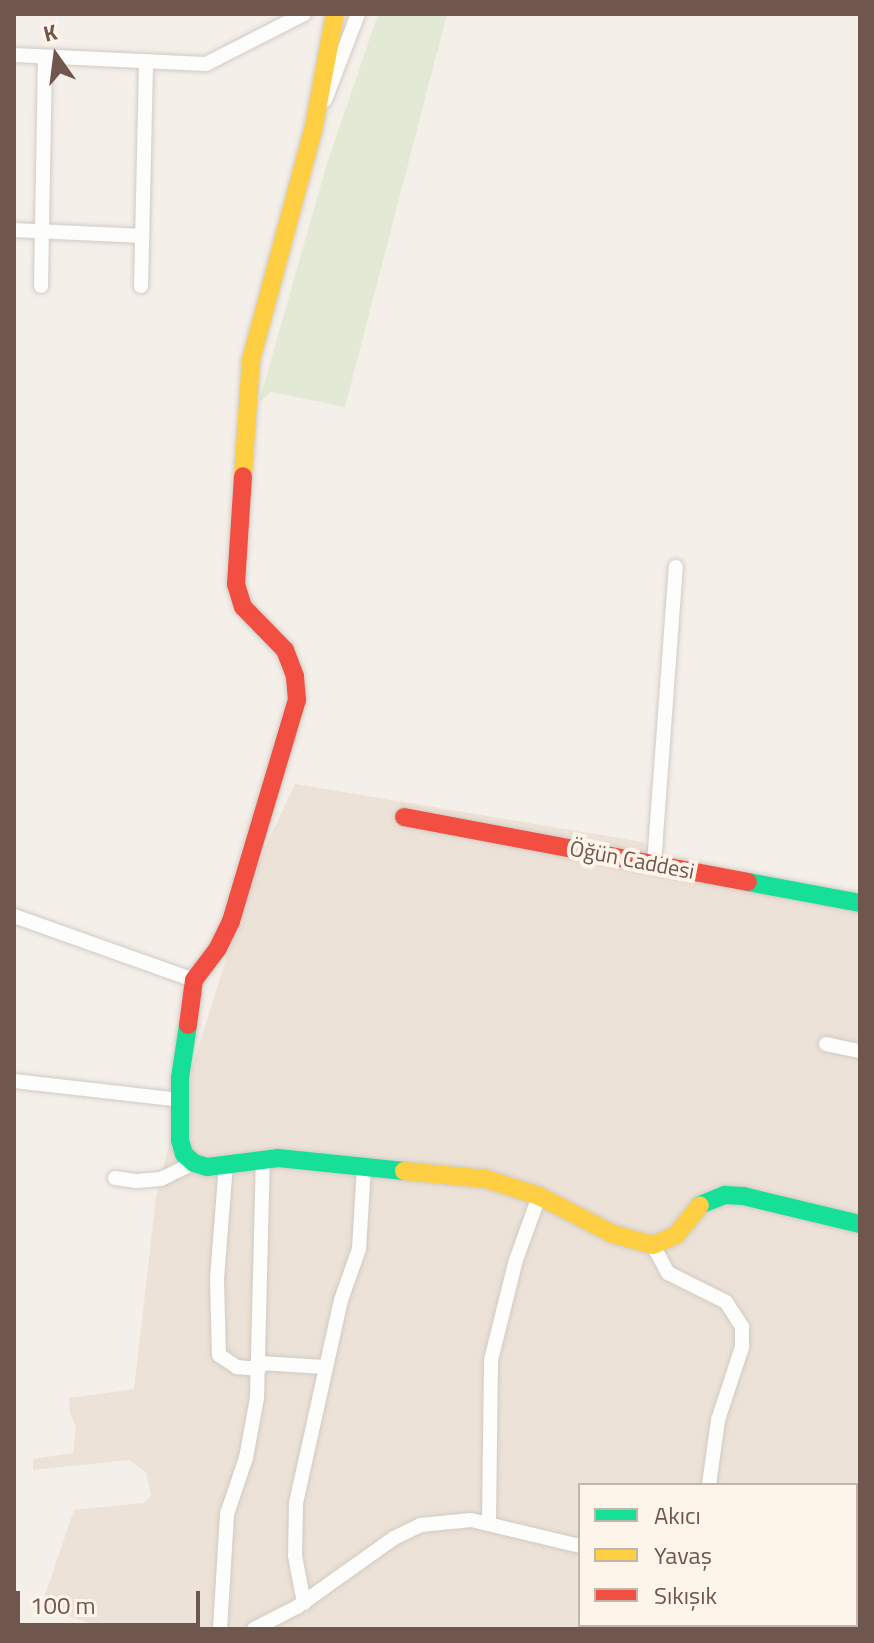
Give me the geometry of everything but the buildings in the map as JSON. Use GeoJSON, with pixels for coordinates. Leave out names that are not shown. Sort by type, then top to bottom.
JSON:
{"type":"FeatureCollection","features":[{"type":"Feature","properties":{"kind":"street"},"geometry":{"type":"LineString","coordinates":[[14,55],[206,64],[304,14]]}},
{"type":"Feature","properties":{"kind":"street"},"geometry":{"type":"LineString","coordinates":[[335,14],[313,131],[251,360],[236,584],[243,607],[285,650],[295,676],[297,700],[231,921],[218,948],[194,980],[180,1100],[181,1147],[194,1163],[207,1167],[278,1158],[477,1178],[539,1196],[613,1234],[653,1245],[676,1235],[701,1204],[725,1195],[743,1196],[860,1224]]}},
{"type":"Feature","properties":{"kind":"street"},"geometry":{"type":"LineString","coordinates":[[313,131],[358,14]]}},
{"type":"Feature","properties":{"kind":"street"},"geometry":{"type":"LineString","coordinates":[[41,286],[45,57]]}},
{"type":"Feature","properties":{"kind":"street"},"geometry":{"type":"LineString","coordinates":[[141,286],[146,61]]}},
{"type":"Feature","properties":{"kind":"street"},"geometry":{"type":"LineString","coordinates":[[14,230],[142,236]]}},
{"type":"Feature","properties":{"kind":"street"},"geometry":{"type":"LineString","coordinates":[[654,864],[676,567]]}},
{"type":"Feature","properties":{"kind":"street","name":"Öğün Caddesi"},"geometry":{"type":"LineString","coordinates":[[404,817],[860,903]]}},
{"type":"Feature","properties":{"kind":"street"},"geometry":{"type":"LineString","coordinates":[[14,916],[194,980]]}},
{"type":"Feature","properties":{"kind":"street"},"geometry":{"type":"LineString","coordinates":[[826,1044],[860,1051]]}},
{"type":"Feature","properties":{"kind":"street"},"geometry":{"type":"LineString","coordinates":[[14,1081],[180,1100]]}},
{"type":"Feature","properties":{"kind":"street"},"geometry":{"type":"LineString","coordinates":[[220,1629],[227,1514],[246,1458],[259,1366],[263,1160]]}},
{"type":"Feature","properties":{"kind":"street"},"geometry":{"type":"LineString","coordinates":[[115,1178],[137,1181],[161,1179],[194,1163]]}},
{"type":"Feature","properties":{"kind":"street"},"geometry":{"type":"LineString","coordinates":[[226,1164],[217,1279],[219,1355],[237,1367],[325,1367]]}},
{"type":"Feature","properties":{"kind":"street"},"geometry":{"type":"LineString","coordinates":[[304,1603],[295,1556],[294,1521],[341,1300],[359,1249],[364,1167]]}},
{"type":"Feature","properties":{"kind":"street"},"geometry":{"type":"LineString","coordinates":[[489,1524],[491,1360],[516,1260],[539,1196]]}},
{"type":"Feature","properties":{"kind":"street"},"geometry":{"type":"LineString","coordinates":[[653,1245],[668,1273],[726,1302],[742,1327],[742,1347],[718,1420],[709,1483]]}},
{"type":"Feature","properties":{"kind":"street"},"geometry":{"type":"LineString","coordinates":[[254,1629],[304,1603],[407,1531],[447,1520],[489,1524],[578,1546]]}},
{"type":"Feature","properties":{"kind":"shaded area"},"geometry":{"type":"Polygon","coordinates":[[[295,784],[643,842],[662,859],[860,896],[860,1629],[107,1629],[41,1607],[74,1510],[144,1503],[151,1496],[146,1472],[129,1460],[33,1470],[33,1459],[73,1453],[76,1427],[70,1413],[69,1398],[134,1389],[156,1198],[173,1128],[263,852],[295,784]]]}},
{"type":"Feature","properties":{"kind":"green space"},"geometry":{"type":"Polygon","coordinates":[[[378,14],[447,14],[345,407],[271,392],[259,402],[326,167],[378,14]]]}},
{"type":"Feature","properties":{"kind":"traffic: fast"},"geometry":{"type":"LineString","coordinates":[[748,882],[860,903]]}},
{"type":"Feature","properties":{"kind":"traffic: fast"},"geometry":{"type":"LineString","coordinates":[[188,1025],[180,1078],[180,1140],[184,1154],[194,1163],[207,1167],[278,1158],[404,1171]]}},
{"type":"Feature","properties":{"kind":"traffic: fast"},"geometry":{"type":"LineString","coordinates":[[700,1205],[725,1195],[743,1196],[860,1224]]}},
{"type":"Feature","properties":{"kind":"traffic: slow"},"geometry":{"type":"LineString","coordinates":[[243,476],[251,360],[313,131],[335,14]]}},
{"type":"Feature","properties":{"kind":"traffic: slow"},"geometry":{"type":"LineString","coordinates":[[404,1171],[486,1179],[539,1196],[613,1234],[653,1245],[676,1235],[700,1205]]}},
{"type":"Feature","properties":{"kind":"traffic: jam"},"geometry":{"type":"LineString","coordinates":[[188,1025],[194,980],[218,948],[231,921],[297,700],[295,676],[285,650],[243,607],[236,584],[243,476]]}},
{"type":"Feature","properties":{"kind":"traffic: jam"},"geometry":{"type":"LineString","coordinates":[[404,817],[748,882]]}}]}
